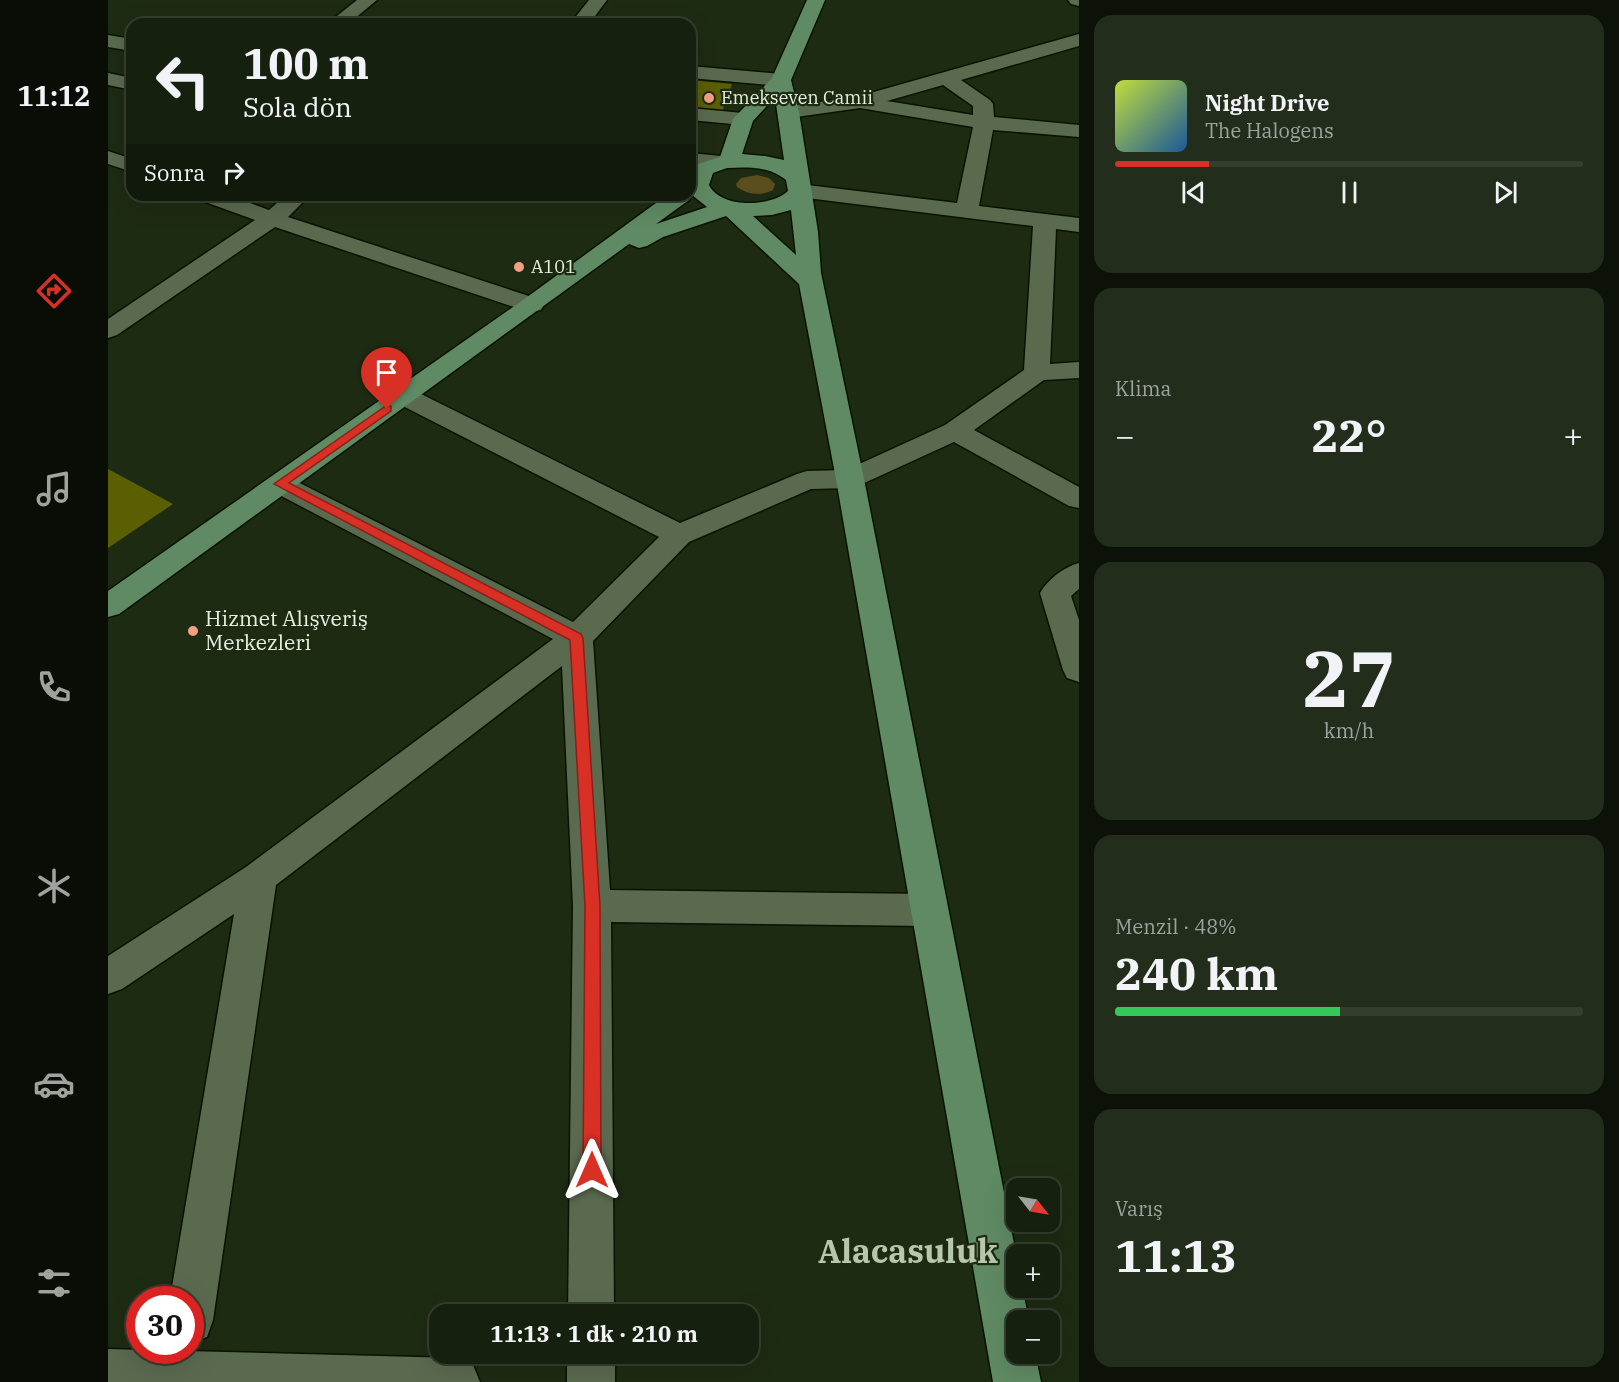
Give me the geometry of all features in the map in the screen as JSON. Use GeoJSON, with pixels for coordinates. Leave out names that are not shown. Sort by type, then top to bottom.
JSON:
{"type":"FeatureCollection","features":[{"type":"Feature","properties":{"kind":"main road"},"geometry":{"type":"LineString","coordinates":[[727,162],[743,119],[781,80],[816,0]]}},
{"type":"Feature","properties":{"kind":"main road"},"geometry":{"type":"LineString","coordinates":[[781,80],[789,112],[812,283],[1017,1382]]}},
{"type":"Feature","properties":{"kind":"main road"},"geometry":{"type":"LineString","coordinates":[[696,181],[706,170],[727,162],[744,160],[775,164],[798,187]]}},
{"type":"Feature","properties":{"kind":"main road"},"geometry":{"type":"LineString","coordinates":[[696,190],[707,198],[730,207],[765,209],[781,206],[793,200],[798,187]]}},
{"type":"Feature","properties":{"kind":"main road"},"geometry":{"type":"LineString","coordinates":[[114,597],[280,484],[674,201]]}},
{"type":"Feature","properties":{"kind":"main road"},"geometry":{"type":"LineString","coordinates":[[730,207],[812,283]]}},
{"type":"Feature","properties":{"kind":"main road"},"geometry":{"type":"LineString","coordinates":[[532,305],[655,232],[730,207]]}},
{"type":"Feature","properties":{"kind":"street"},"geometry":{"type":"LineString","coordinates":[[344,18],[368,0]]}},
{"type":"Feature","properties":{"kind":"street"},"geometry":{"type":"LineString","coordinates":[[584,18],[598,0]]}},
{"type":"Feature","properties":{"kind":"street"},"geometry":{"type":"LineString","coordinates":[[789,112],[858,103],[1079,40]]}},
{"type":"Feature","properties":{"kind":"street"},"geometry":{"type":"LineString","coordinates":[[108,41],[126,44]]}},
{"type":"Feature","properties":{"kind":"street"},"geometry":{"type":"LineString","coordinates":[[696,73],[781,80]]}},
{"type":"Feature","properties":{"kind":"street"},"geometry":{"type":"LineString","coordinates":[[946,78],[983,104],[984,123],[967,211]]}},
{"type":"Feature","properties":{"kind":"street"},"geometry":{"type":"LineString","coordinates":[[108,79],[126,83]]}},
{"type":"Feature","properties":{"kind":"street"},"geometry":{"type":"LineString","coordinates":[[858,103],[984,123],[1079,131]]}},
{"type":"Feature","properties":{"kind":"street"},"geometry":{"type":"LineString","coordinates":[[696,115],[743,119]]}},
{"type":"Feature","properties":{"kind":"street"},"geometry":{"type":"LineString","coordinates":[[108,158],[126,164]]}},
{"type":"Feature","properties":{"kind":"street"},"geometry":{"type":"LineString","coordinates":[[696,159],[727,162]]}},
{"type":"Feature","properties":{"kind":"street"},"geometry":{"type":"LineString","coordinates":[[798,187],[1079,225]]}},
{"type":"Feature","properties":{"kind":"street"},"geometry":{"type":"LineString","coordinates":[[224,201],[532,305]]}},
{"type":"Feature","properties":{"kind":"street"},"geometry":{"type":"LineString","coordinates":[[108,330],[272,219],[292,201]]}},
{"type":"Feature","properties":{"kind":"street"},"geometry":{"type":"LineString","coordinates":[[1037,373],[1045,222]]}},
{"type":"Feature","properties":{"kind":"street"},"geometry":{"type":"LineString","coordinates":[[108,977],[259,878],[577,638],[679,534],[807,480],[850,478],[955,430],[1037,373],[1079,370]]}},
{"type":"Feature","properties":{"kind":"street"},"geometry":{"type":"LineString","coordinates":[[404,396],[679,534]]}},
{"type":"Feature","properties":{"kind":"street"},"geometry":{"type":"LineString","coordinates":[[955,430],[1079,498]]}},
{"type":"Feature","properties":{"kind":"street"},"geometry":{"type":"LineString","coordinates":[[280,484],[577,638]]}},
{"type":"Feature","properties":{"kind":"street"},"geometry":{"type":"LineString","coordinates":[[1079,573],[1055,593],[1079,670]]}},
{"type":"Feature","properties":{"kind":"street"},"geometry":{"type":"LineString","coordinates":[[577,638],[592,906],[591,1304]]}},
{"type":"Feature","properties":{"kind":"street"},"geometry":{"type":"LineString","coordinates":[[195,1286],[259,878]]}},
{"type":"Feature","properties":{"kind":"street"},"geometry":{"type":"LineString","coordinates":[[592,906],[928,910]]}},
{"type":"Feature","properties":{"kind":"street"},"geometry":{"type":"LineString","coordinates":[[591,1364],[591,1382]]}},
{"type":"Feature","properties":{"kind":"street"},"geometry":{"type":"LineString","coordinates":[[108,1373],[183,1369],[456,1382]]}},
{"type":"Feature","properties":{"kind":"shaded area"},"geometry":{"type":"Polygon","coordinates":[[[757,175],[769,178],[775,184],[773,190],[755,194],[737,187],[736,184],[741,178],[757,175]]]}},
{"type":"Feature","properties":{"kind":"building","name":"Emekseven Camii"},"geometry":{"type":"Polygon","coordinates":[[[696,81],[732,84],[721,115],[696,113],[696,81]]]}},
{"type":"Feature","properties":{"kind":"building"},"geometry":{"type":"Polygon","coordinates":[[[108,469],[173,504],[108,548],[108,469]]]}},
{"type":"Feature","properties":{"kind":"place","name":"Emekseven Camii"},"geometry":{"type":"Point","coordinates":[709,98]}},
{"type":"Feature","properties":{"kind":"place","name":"A101"},"geometry":{"type":"Point","coordinates":[519,267]}},
{"type":"Feature","properties":{"kind":"place","name":"Hizmet Alışveriş Merkezleri"},"geometry":{"type":"Point","coordinates":[193,631]}},
{"type":"Feature","properties":{"kind":"district","name":"Alacasuluk"},"geometry":{"type":"Point","coordinates":[908,1251]}},
{"type":"Feature","properties":{"kind":"route"},"geometry":{"type":"LineString","coordinates":[[387,409],[280,484],[577,638],[592,906],[592,1170]]}}]}
